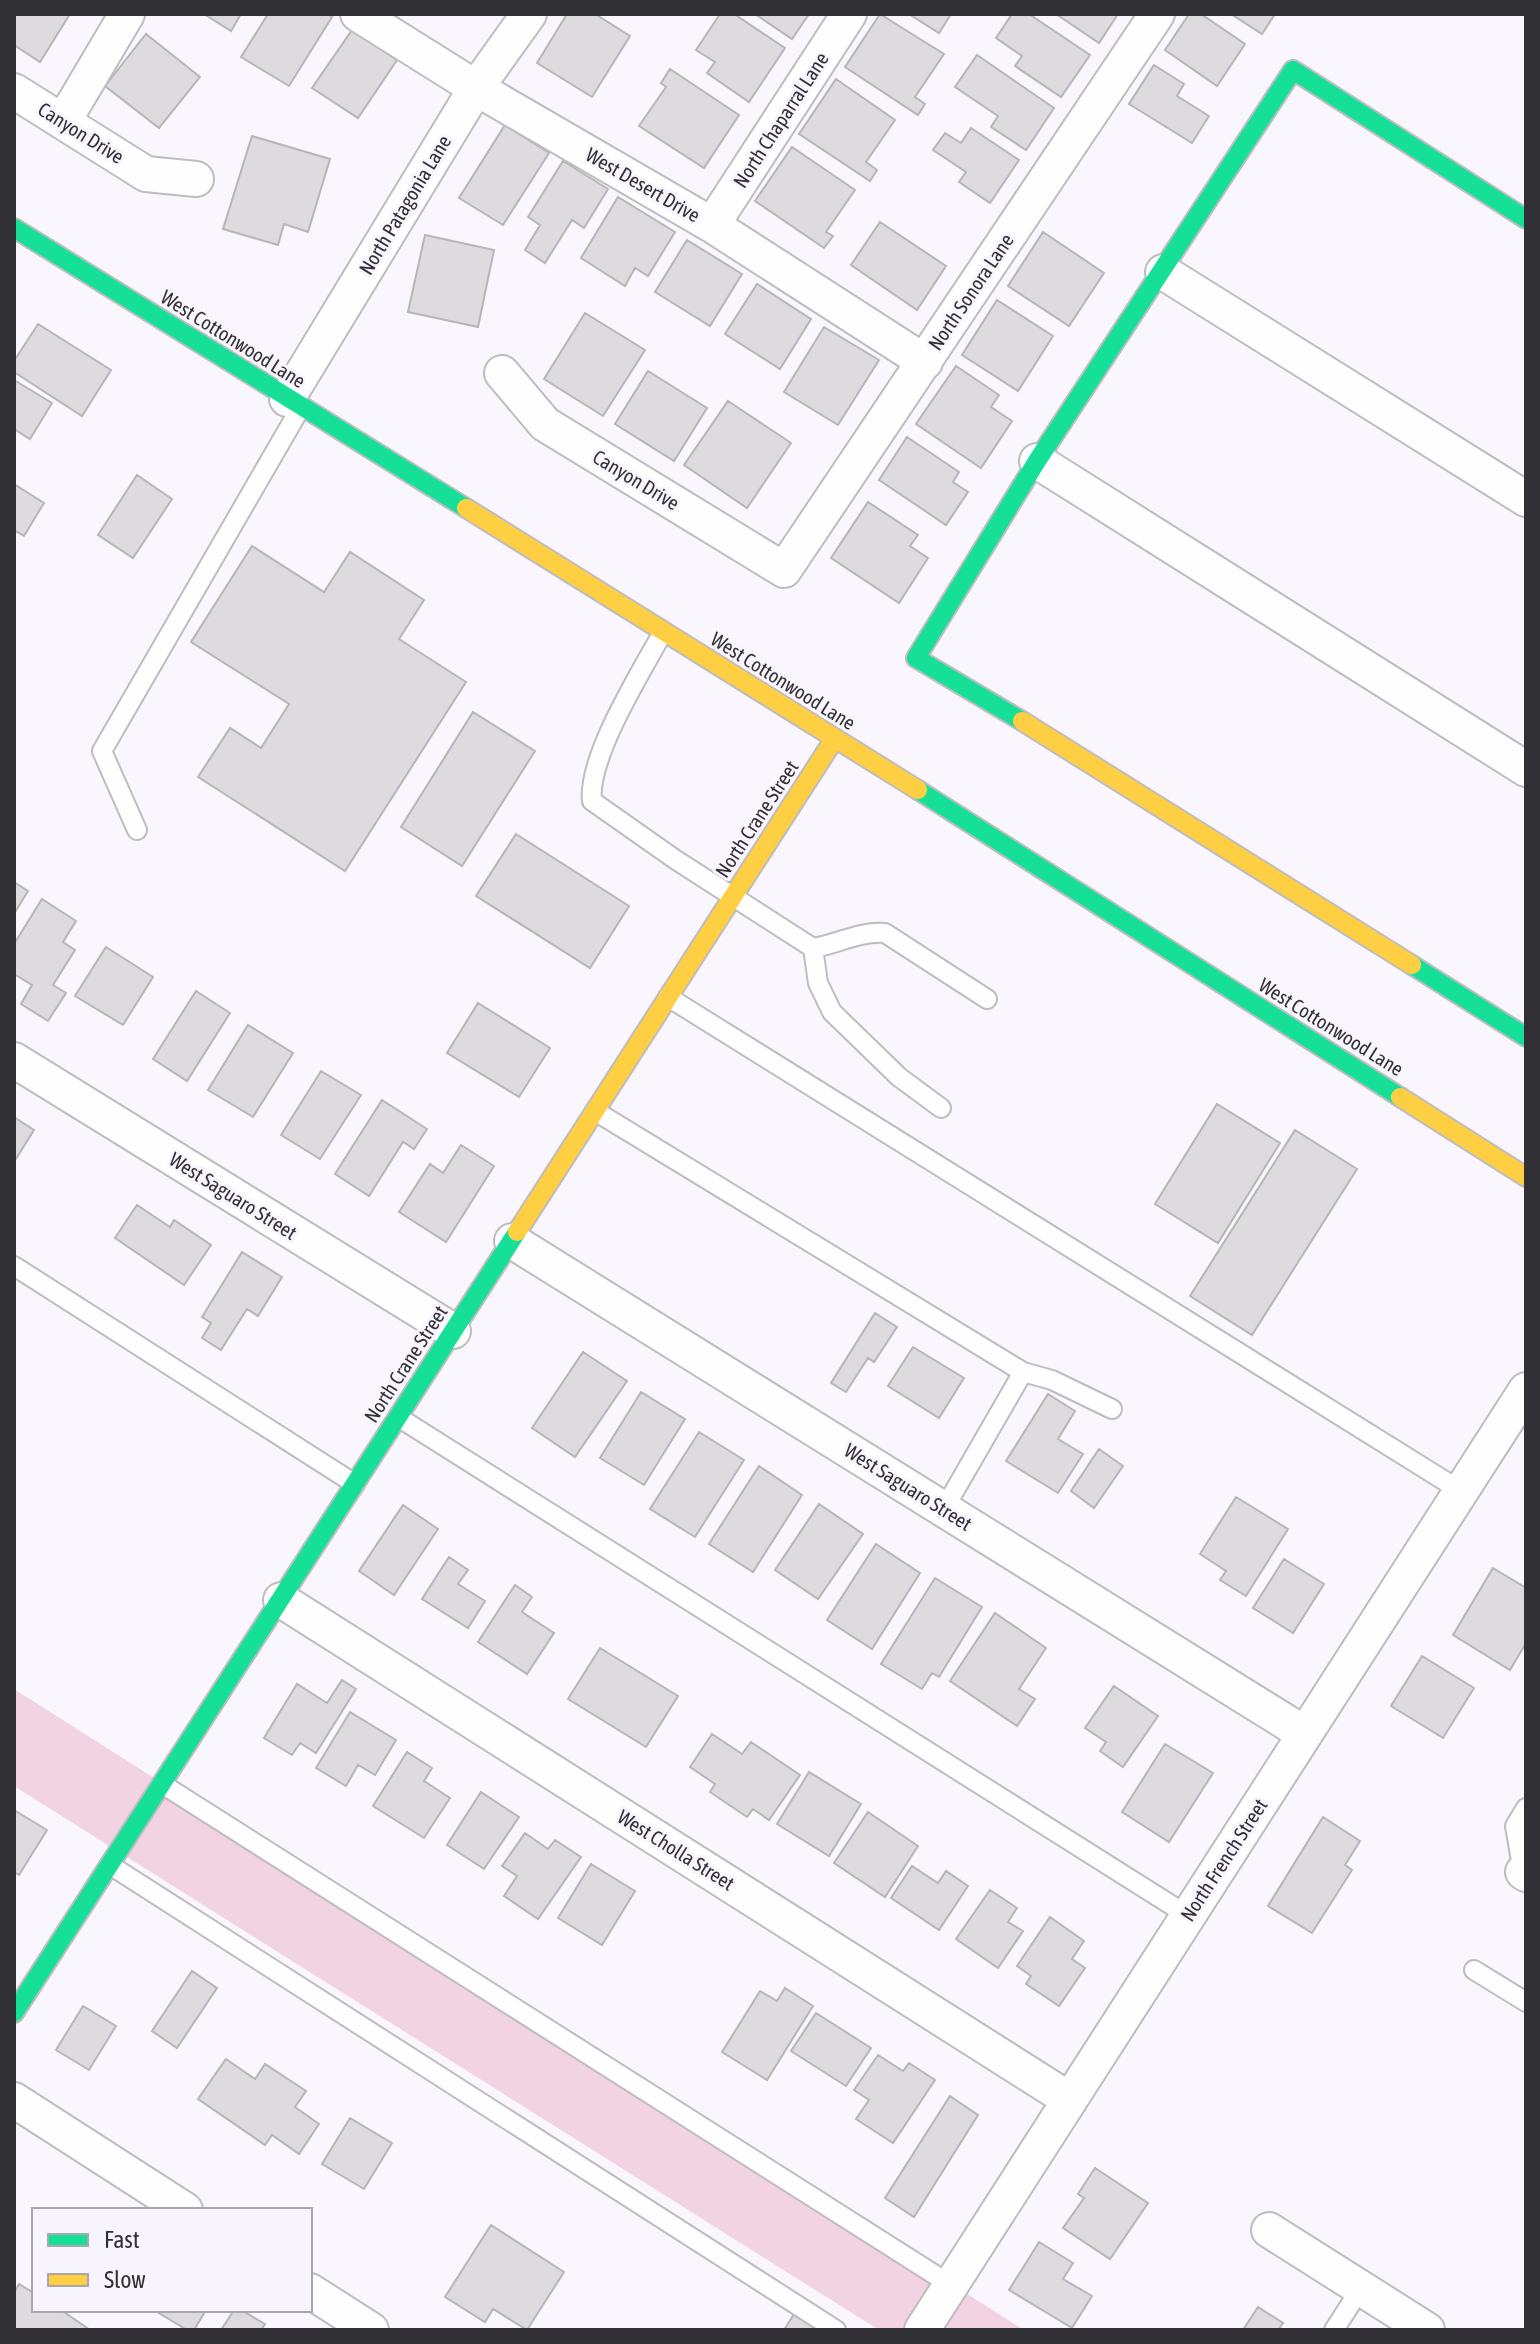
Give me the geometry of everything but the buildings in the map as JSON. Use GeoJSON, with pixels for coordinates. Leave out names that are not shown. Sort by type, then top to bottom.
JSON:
{"type":"FeatureCollection","features":[{"type":"Feature","properties":{"kind":"street"},"geometry":{"type":"LineString","coordinates":[[63,122],[127,14]]}},
{"type":"Feature","properties":{"kind":"street","name":"West Desert Drive"},"geometry":{"type":"LineString","coordinates":[[358,14],[476,88],[712,225],[925,362]]}},
{"type":"Feature","properties":{"kind":"street","name":"North Patagonia Lane"},"geometry":{"type":"LineString","coordinates":[[294,403],[476,88],[529,14]]}},
{"type":"Feature","properties":{"kind":"street","name":"North Chaparral Lane"},"geometry":{"type":"LineString","coordinates":[[712,225],[849,14]]}},
{"type":"Feature","properties":{"kind":"street","name":"North Sonora Lane"},"geometry":{"type":"LineString","coordinates":[[784,570],[1157,14]]}},
{"type":"Feature","properties":{"kind":"street"},"geometry":{"type":"LineString","coordinates":[[1526,219],[1293,70],[1037,461],[916,658],[1026,723],[1526,1037]]}},
{"type":"Feature","properties":{"kind":"street","name":"Canyon Drive"},"geometry":{"type":"LineString","coordinates":[[14,91],[146,174],[196,179]]}},
{"type":"Feature","properties":{"kind":"street","name":"West Cottonwood Lane"},"geometry":{"type":"LineString","coordinates":[[14,228],[835,738],[1526,1177]]}},
{"type":"Feature","properties":{"kind":"street"},"geometry":{"type":"LineString","coordinates":[[1163,272],[1526,499]]}},
{"type":"Feature","properties":{"kind":"street","name":"Canyon Drive"},"geometry":{"type":"LineString","coordinates":[[502,373],[545,424],[784,570]]}},
{"type":"Feature","properties":{"kind":"street"},"geometry":{"type":"LineString","coordinates":[[1037,461],[1526,769]]}},
{"type":"Feature","properties":{"kind":"street","name":"North Crane Street"},"geometry":{"type":"LineString","coordinates":[[14,2013],[835,738]]}},
{"type":"Feature","properties":{"kind":"street","name":"West Saguaro Street"},"geometry":{"type":"LineString","coordinates":[[14,1060],[453,1331]]}},
{"type":"Feature","properties":{"kind":"street","name":"West Saguaro Street"},"geometry":{"type":"LineString","coordinates":[[512,1241],[1305,1734]]}},
{"type":"Feature","properties":{"kind":"street","name":"North French Street"},"geometry":{"type":"LineString","coordinates":[[922,2330],[1526,1390]]}},
{"type":"Feature","properties":{"kind":"street","name":"West Cholla Street"},"geometry":{"type":"LineString","coordinates":[[281,1600],[1070,2100]]}},
{"type":"Feature","properties":{"kind":"street"},"geometry":{"type":"LineString","coordinates":[[14,2100],[182,2208]]}},
{"type":"Feature","properties":{"kind":"street"},"geometry":{"type":"LineString","coordinates":[[1269,2230],[1427,2330]]}},
{"type":"Feature","properties":{"kind":"street"},"geometry":{"type":"LineString","coordinates":[[312,2292],[371,2330]]}},
{"type":"Feature","properties":{"kind":"lane"},"geometry":{"type":"LineString","coordinates":[[137,830],[102,751],[294,403]]}},
{"type":"Feature","properties":{"kind":"lane"},"geometry":{"type":"LineString","coordinates":[[663,632],[613,722],[590,789],[592,801],[676,860],[813,948],[836,945],[867,932],[885,933],[987,999]]}},
{"type":"Feature","properties":{"kind":"lane"},"geometry":{"type":"LineString","coordinates":[[813,948],[818,983],[832,1012],[899,1077],[941,1108]]}},
{"type":"Feature","properties":{"kind":"lane"},"geometry":{"type":"LineString","coordinates":[[668,997],[1461,1491]]}},
{"type":"Feature","properties":{"kind":"lane"},"geometry":{"type":"LineString","coordinates":[[595,1111],[1023,1372],[1052,1380],[1112,1409]]}},
{"type":"Feature","properties":{"kind":"lane"},"geometry":{"type":"LineString","coordinates":[[14,1266],[355,1484]]}},
{"type":"Feature","properties":{"kind":"lane"},"geometry":{"type":"LineString","coordinates":[[944,1509],[1023,1372]]}},
{"type":"Feature","properties":{"kind":"lane"},"geometry":{"type":"LineString","coordinates":[[398,1417],[1187,1915]]}},
{"type":"Feature","properties":{"kind":"lane"},"geometry":{"type":"LineString","coordinates":[[162,1784],[951,2285]]}},
{"type":"Feature","properties":{"kind":"lane"},"geometry":{"type":"LineString","coordinates":[[1524,1873],[1515,1826],[1526,1808]]}},
{"type":"Feature","properties":{"kind":"lane"},"geometry":{"type":"LineString","coordinates":[[110,1865],[836,2330]]}},
{"type":"Feature","properties":{"kind":"lane"},"geometry":{"type":"LineString","coordinates":[[1474,1970],[1526,2002]]}},
{"type":"Feature","properties":{"kind":"lane"},"geometry":{"type":"LineString","coordinates":[[1334,2330],[1361,2288]]}},
{"type":"Feature","properties":{"kind":"shaded area"},"geometry":{"type":"Polygon","coordinates":[[[14,1689],[1024,2330],[879,2330],[14,1786],[14,1689]]]}},
{"type":"Feature","properties":{"kind":"traffic: fast"},"geometry":{"type":"LineString","coordinates":[[1022,721],[916,658],[1037,461],[1293,70],[1526,219]]}},
{"type":"Feature","properties":{"kind":"traffic: fast"},"geometry":{"type":"LineString","coordinates":[[14,228],[466,508]]}},
{"type":"Feature","properties":{"kind":"traffic: fast"},"geometry":{"type":"LineString","coordinates":[[918,790],[1400,1097]]}},
{"type":"Feature","properties":{"kind":"traffic: fast"},"geometry":{"type":"LineString","coordinates":[[1412,965],[1526,1037]]}},
{"type":"Feature","properties":{"kind":"traffic: fast"},"geometry":{"type":"LineString","coordinates":[[14,2013],[517,1232]]}},
{"type":"Feature","properties":{"kind":"traffic: slow"},"geometry":{"type":"LineString","coordinates":[[466,508],[918,790]]}},
{"type":"Feature","properties":{"kind":"traffic: slow"},"geometry":{"type":"LineString","coordinates":[[1022,721],[1412,965]]}},
{"type":"Feature","properties":{"kind":"traffic: slow"},"geometry":{"type":"LineString","coordinates":[[517,1232],[835,738]]}},
{"type":"Feature","properties":{"kind":"traffic: slow"},"geometry":{"type":"LineString","coordinates":[[1400,1097],[1526,1177]]}}]}
